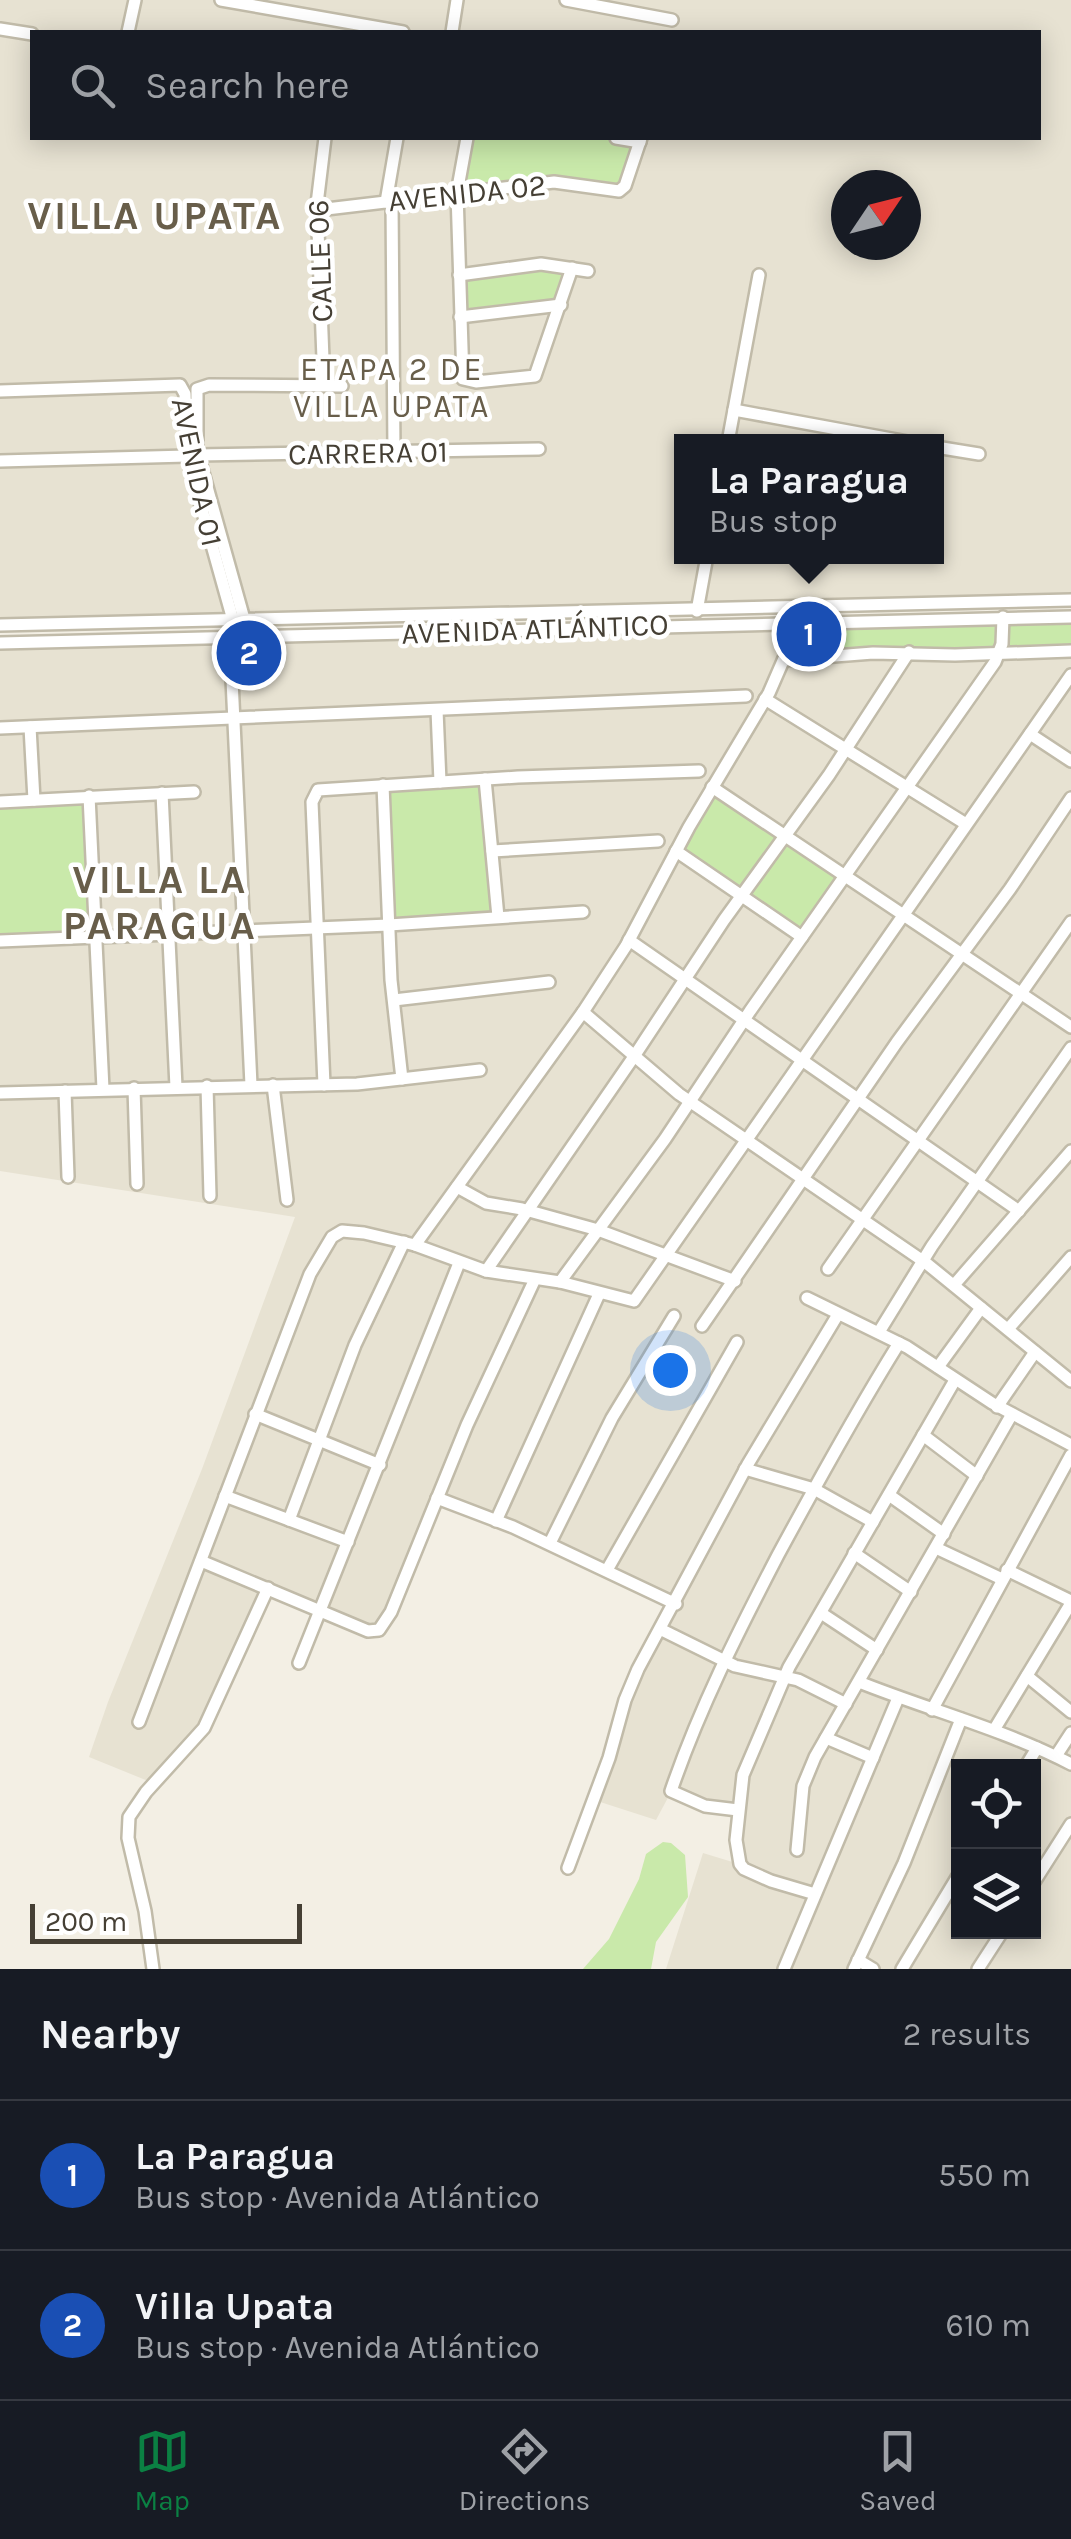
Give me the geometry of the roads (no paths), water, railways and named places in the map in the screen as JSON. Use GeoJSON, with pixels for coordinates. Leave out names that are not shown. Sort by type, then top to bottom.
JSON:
{"type":"FeatureCollection","features":[{"type":"Feature","properties":{"kind":"street"},"geometry":{"type":"LineString","coordinates":[[128,30],[135,0]]}},
{"type":"Feature","properties":{"kind":"street"},"geometry":{"type":"LineString","coordinates":[[221,0],[347,28],[375,30]]}},
{"type":"Feature","properties":{"kind":"street"},"geometry":{"type":"LineString","coordinates":[[452,30],[457,0]]}},
{"type":"Feature","properties":{"kind":"street"},"geometry":{"type":"LineString","coordinates":[[566,0],[672,20]]}},
{"type":"Feature","properties":{"kind":"street"},"geometry":{"type":"LineString","coordinates":[[0,29],[30,34]]}},
{"type":"Feature","properties":{"kind":"street","name":"CALLE 06"},"geometry":{"type":"LineString","coordinates":[[324,140],[318,210],[324,385]]}},
{"type":"Feature","properties":{"kind":"street"},"geometry":{"type":"LineString","coordinates":[[394,452],[389,201],[397,140]]}},
{"type":"Feature","properties":{"kind":"street"},"geometry":{"type":"LineString","coordinates":[[466,140],[458,193],[462,376],[466,380],[535,376],[572,268]]}},
{"type":"Feature","properties":{"kind":"street","name":"AVENIDA 02"},"geometry":{"type":"LineString","coordinates":[[318,210],[554,182],[616,192],[625,186],[640,140]]}},
{"type":"Feature","properties":{"kind":"street"},"geometry":{"type":"LineString","coordinates":[[460,275],[541,264],[588,272]]}},
{"type":"Feature","properties":{"kind":"street"},"geometry":{"type":"LineString","coordinates":[[730,434],[759,275]]}},
{"type":"Feature","properties":{"kind":"street"},"geometry":{"type":"LineString","coordinates":[[460,318],[560,305]]}},
{"type":"Feature","properties":{"kind":"street","name":"AVENIDA 01"},"geometry":{"type":"LineString","coordinates":[[0,390],[180,385],[192,456],[239,619]]}},
{"type":"Feature","properties":{"kind":"street","name":"AVENIDA 01"},"geometry":{"type":"LineString","coordinates":[[192,456],[196,393],[203,385],[324,385]]}},
{"type":"Feature","properties":{"kind":"street"},"geometry":{"type":"LineString","coordinates":[[324,385],[342,386]]}},
{"type":"Feature","properties":{"kind":"street"},"geometry":{"type":"LineString","coordinates":[[734,410],[864,434]]}},
{"type":"Feature","properties":{"kind":"street"},"geometry":{"type":"LineString","coordinates":[[944,448],[979,454]]}},
{"type":"Feature","properties":{"kind":"street","name":"CARRERA 01"},"geometry":{"type":"LineString","coordinates":[[0,461],[539,450]]}},
{"type":"Feature","properties":{"kind":"street"},"geometry":{"type":"LineString","coordinates":[[695,625],[705,564]]}},
{"type":"Feature","properties":{"kind":"street","name":"AVENIDA ATLÁNTICO"},"geometry":{"type":"LineString","coordinates":[[0,626],[1071,600]]}},
{"type":"Feature","properties":{"kind":"street","name":"AVENIDA ATLÁNTICO"},"geometry":{"type":"LineString","coordinates":[[0,643],[1071,617]]}},
{"type":"Feature","properties":{"kind":"street"},"geometry":{"type":"LineString","coordinates":[[560,1282],[1000,653],[1003,618]]}},
{"type":"Feature","properties":{"kind":"street"},"geometry":{"type":"LineString","coordinates":[[289,1520],[370,1308],[409,1244],[457,1187],[583,1012],[628,940],[765,699],[784,660],[792,622]]}},
{"type":"Feature","properties":{"kind":"street"},"geometry":{"type":"LineString","coordinates":[[230,637],[251,1085]]}},
{"type":"Feature","properties":{"kind":"street"},"geometry":{"type":"LineString","coordinates":[[784,660],[909,652],[1071,650]]}},
{"type":"Feature","properties":{"kind":"street"},"geometry":{"type":"LineString","coordinates":[[486,1271],[909,652]]}},
{"type":"Feature","properties":{"kind":"street"},"geometry":{"type":"LineString","coordinates":[[138,1722],[310,1274],[327,1242],[342,1232],[409,1244],[486,1271],[560,1282],[634,1301],[1071,675]]}},
{"type":"Feature","properties":{"kind":"street"},"geometry":{"type":"LineString","coordinates":[[0,728],[746,696]]}},
{"type":"Feature","properties":{"kind":"street"},"geometry":{"type":"LineString","coordinates":[[765,699],[966,824]]}},
{"type":"Feature","properties":{"kind":"street"},"geometry":{"type":"LineString","coordinates":[[437,710],[440,782]]}},
{"type":"Feature","properties":{"kind":"street"},"geometry":{"type":"LineString","coordinates":[[30,727],[34,800]]}},
{"type":"Feature","properties":{"kind":"street"},"geometry":{"type":"LineString","coordinates":[[1030,734],[1071,761]]}},
{"type":"Feature","properties":{"kind":"street"},"geometry":{"type":"LineString","coordinates":[[324,1084],[314,796],[325,787],[699,771]]}},
{"type":"Feature","properties":{"kind":"street"},"geometry":{"type":"LineString","coordinates":[[485,779],[498,917]]}},
{"type":"Feature","properties":{"kind":"street"},"geometry":{"type":"LineString","coordinates":[[383,785],[389,925],[402,1079]]}},
{"type":"Feature","properties":{"kind":"street"},"geometry":{"type":"LineString","coordinates":[[712,787],[1071,1027]]}},
{"type":"Feature","properties":{"kind":"street"},"geometry":{"type":"LineString","coordinates":[[0,802],[194,792]]}},
{"type":"Feature","properties":{"kind":"street"},"geometry":{"type":"LineString","coordinates":[[162,793],[176,1087]]}},
{"type":"Feature","properties":{"kind":"street"},"geometry":{"type":"LineString","coordinates":[[89,796],[103,1090]]}},
{"type":"Feature","properties":{"kind":"street"},"geometry":{"type":"LineString","coordinates":[[702,1326],[1071,798]]}},
{"type":"Feature","properties":{"kind":"street"},"geometry":{"type":"LineString","coordinates":[[492,852],[658,841]]}},
{"type":"Feature","properties":{"kind":"street"},"geometry":{"type":"LineString","coordinates":[[676,851],[802,937]]}},
{"type":"Feature","properties":{"kind":"street"},"geometry":{"type":"LineString","coordinates":[[0,941],[389,925],[583,912]]}},
{"type":"Feature","properties":{"kind":"street"},"geometry":{"type":"LineString","coordinates":[[828,1269],[1071,922]]}},
{"type":"Feature","properties":{"kind":"street"},"geometry":{"type":"LineString","coordinates":[[628,940],[1018,1211]]}},
{"type":"Feature","properties":{"kind":"street"},"geometry":{"type":"LineString","coordinates":[[394,1000],[549,982]]}},
{"type":"Feature","properties":{"kind":"street"},"geometry":{"type":"LineString","coordinates":[[583,1012],[690,1101],[923,1261],[1066,1377],[1071,1362]]}},
{"type":"Feature","properties":{"kind":"street"},"geometry":{"type":"LineString","coordinates":[[879,1332],[976,1180],[1071,1048]]}},
{"type":"Feature","properties":{"kind":"street"},"geometry":{"type":"LineString","coordinates":[[0,1093],[324,1084],[480,1070]]}},
{"type":"Feature","properties":{"kind":"street"},"geometry":{"type":"LineString","coordinates":[[273,1085],[287,1200]]}},
{"type":"Feature","properties":{"kind":"street"},"geometry":{"type":"LineString","coordinates":[[207,1086],[210,1196]]}},
{"type":"Feature","properties":{"kind":"street"},"geometry":{"type":"LineString","coordinates":[[134,1088],[137,1184]]}},
{"type":"Feature","properties":{"kind":"street"},"geometry":{"type":"LineString","coordinates":[[65,1090],[68,1177]]}},
{"type":"Feature","properties":{"kind":"street"},"geometry":{"type":"LineString","coordinates":[[954,1285],[1070,1154]]}},
{"type":"Feature","properties":{"kind":"street"},"geometry":{"type":"LineString","coordinates":[[457,1187],[486,1203],[598,1230],[734,1282]]}},
{"type":"Feature","properties":{"kind":"street"},"geometry":{"type":"LineString","coordinates":[[1008,1329],[1071,1256]]}},
{"type":"Feature","properties":{"kind":"street"},"geometry":{"type":"LineString","coordinates":[[299,1663],[459,1263]]}},
{"type":"Feature","properties":{"kind":"street"},"geometry":{"type":"LineString","coordinates":[[201,1561],[368,1631],[379,1630],[391,1612],[437,1498],[535,1279]]}},
{"type":"Feature","properties":{"kind":"street"},"geometry":{"type":"LineString","coordinates":[[496,1520],[600,1294]]}},
{"type":"Feature","properties":{"kind":"street"},"geometry":{"type":"LineString","coordinates":[[808,1298],[837,1316],[899,1343],[998,1406],[1071,1445]]}},
{"type":"Feature","properties":{"kind":"street"},"geometry":{"type":"LineString","coordinates":[[938,1367],[982,1308]]}},
{"type":"Feature","properties":{"kind":"street"},"geometry":{"type":"LineString","coordinates":[[550,1544],[612,1418],[674,1316]]}},
{"type":"Feature","properties":{"kind":"street"},"geometry":{"type":"LineString","coordinates":[[568,1868],[609,1758],[625,1700],[745,1469],[837,1316]]}},
{"type":"Feature","properties":{"kind":"street"},"geometry":{"type":"LineString","coordinates":[[607,1570],[737,1342]]}},
{"type":"Feature","properties":{"kind":"street"},"geometry":{"type":"LineString","coordinates":[[738,1810],[705,1806],[671,1791],[688,1741],[723,1662],[814,1488],[899,1343]]}},
{"type":"Feature","properties":{"kind":"street"},"geometry":{"type":"LineString","coordinates":[[998,1406],[1035,1352]]}},
{"type":"Feature","properties":{"kind":"street"},"geometry":{"type":"LineString","coordinates":[[815,1894],[744,1869],[736,1840],[743,1775],[784,1676],[955,1380]]}},
{"type":"Feature","properties":{"kind":"street"},"geometry":{"type":"LineString","coordinates":[[255,1414],[380,1465]]}},
{"type":"Feature","properties":{"kind":"street"},"geometry":{"type":"LineString","coordinates":[[797,1850],[803,1786],[826,1738],[1012,1414]]}},
{"type":"Feature","properties":{"kind":"street"},"geometry":{"type":"LineString","coordinates":[[923,1436],[977,1476]]}},
{"type":"Feature","properties":{"kind":"street"},"geometry":{"type":"LineString","coordinates":[[932,1710],[1071,1456]]}},
{"type":"Feature","properties":{"kind":"street"},"geometry":{"type":"LineString","coordinates":[[745,1469],[814,1488],[873,1522]]}},
{"type":"Feature","properties":{"kind":"street"},"geometry":{"type":"LineString","coordinates":[[889,1495],[944,1534]]}},
{"type":"Feature","properties":{"kind":"street"},"geometry":{"type":"LineString","coordinates":[[225,1496],[348,1542]]}},
{"type":"Feature","properties":{"kind":"street"},"geometry":{"type":"LineString","coordinates":[[437,1498],[496,1520],[676,1604]]}},
{"type":"Feature","properties":{"kind":"street"},"geometry":{"type":"LineString","coordinates":[[936,1548],[1071,1602],[1066,1624],[1027,1676],[994,1730]]}},
{"type":"Feature","properties":{"kind":"street"},"geometry":{"type":"LineString","coordinates":[[854,1553],[911,1592]]}},
{"type":"Feature","properties":{"kind":"street"},"geometry":{"type":"LineString","coordinates":[[153,1969],[145,1911],[128,1838],[129,1818],[213,1713],[268,1588]]}},
{"type":"Feature","properties":{"kind":"street"},"geometry":{"type":"LineString","coordinates":[[821,1614],[877,1650]]}},
{"type":"Feature","properties":{"kind":"street"},"geometry":{"type":"LineString","coordinates":[[662,1630],[723,1662],[807,1683],[846,1704]]}},
{"type":"Feature","properties":{"kind":"street"},"geometry":{"type":"LineString","coordinates":[[1027,1676],[1071,1712]]}},
{"type":"Feature","properties":{"kind":"street"},"geometry":{"type":"LineString","coordinates":[[859,1682],[994,1730],[1071,1764]]}},
{"type":"Feature","properties":{"kind":"street"},"geometry":{"type":"LineString","coordinates":[[784,1969],[898,1698]]}},
{"type":"Feature","properties":{"kind":"street"},"geometry":{"type":"LineString","coordinates":[[874,1969],[856,1964],[904,1863],[962,1719]]}},
{"type":"Feature","properties":{"kind":"street"},"geometry":{"type":"LineString","coordinates":[[1056,1756],[1071,1732]]}},
{"type":"Feature","properties":{"kind":"street"},"geometry":{"type":"LineString","coordinates":[[826,1738],[872,1758]]}},
{"type":"Feature","properties":{"kind":"street"},"geometry":{"type":"LineString","coordinates":[[1030,1759],[1037,1748]]}},
{"type":"Feature","properties":{"kind":"street"},"geometry":{"type":"LineString","coordinates":[[1041,1871],[1071,1824]]}},
{"type":"Feature","properties":{"kind":"street"},"geometry":{"type":"LineString","coordinates":[[906,1968],[951,1888]]}},
{"type":"Feature","properties":{"kind":"street"},"geometry":{"type":"LineString","coordinates":[[978,1969],[997,1939]]}},
{"type":"Feature","properties":{"kind":"place","name":"La Paragua"},"geometry":{"type":"Point","coordinates":[809,634]}},
{"type":"Feature","properties":{"kind":"place","name":"Villa Upata"},"geometry":{"type":"Point","coordinates":[249,653]}},
{"type":"Feature","properties":{"kind":"district","name":"VILLA UPATA"},"geometry":{"type":"Point","coordinates":[155,215]}},
{"type":"Feature","properties":{"kind":"district","name":"ETAPA 2 DE VILLA UPATA"},"geometry":{"type":"Point","coordinates":[392,388]}},
{"type":"Feature","properties":{"kind":"district","name":"VILLA LA PARAGUA"},"geometry":{"type":"Point","coordinates":[160,902]}}]}
